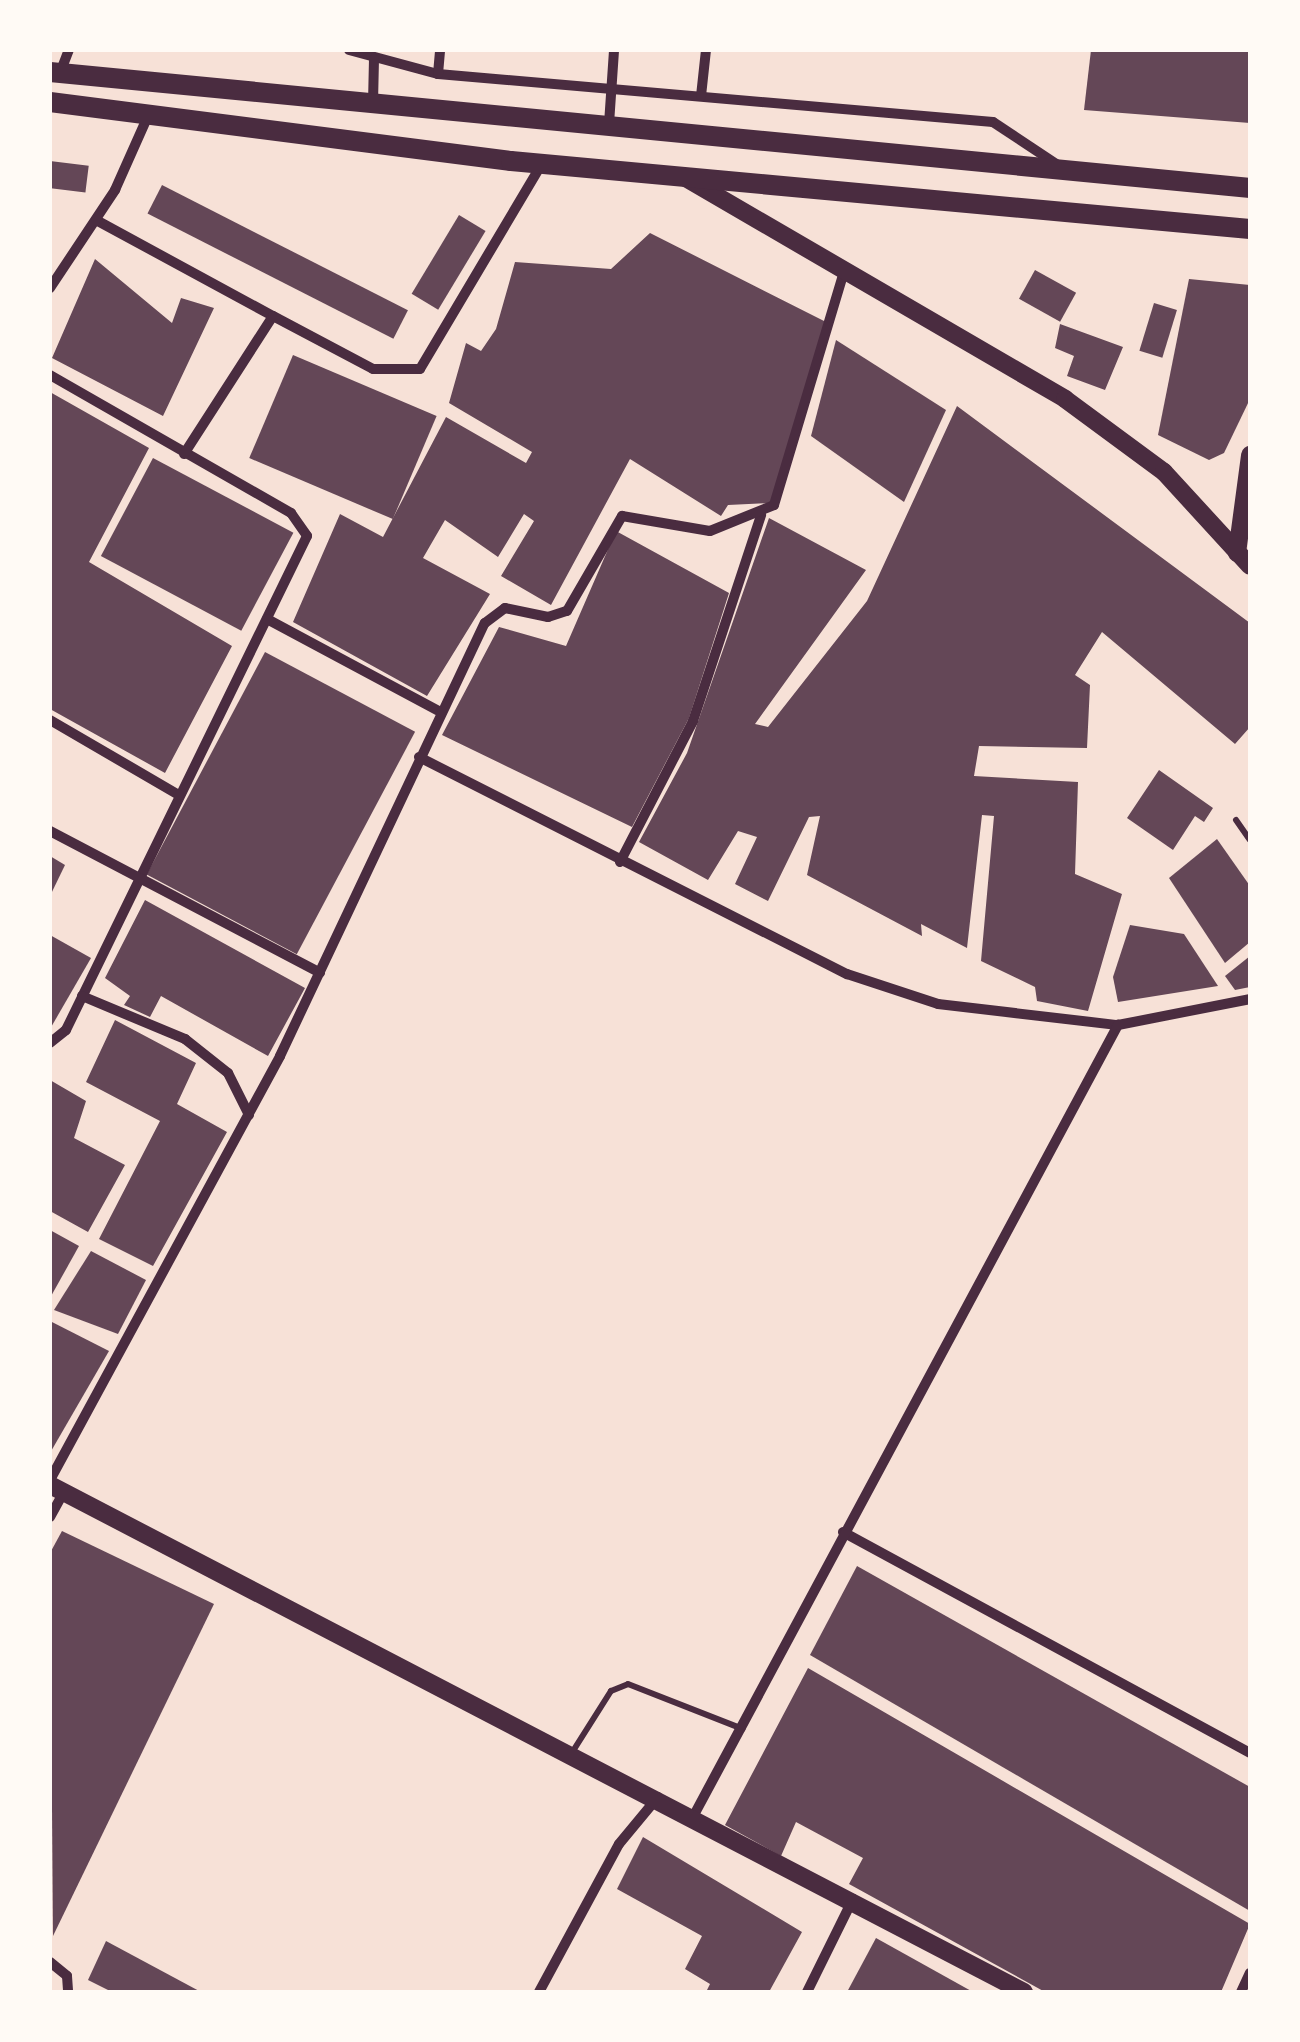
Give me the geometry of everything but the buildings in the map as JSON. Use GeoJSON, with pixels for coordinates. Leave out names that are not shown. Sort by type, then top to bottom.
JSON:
{"type":"FeatureCollection","features":[{"type":"Feature","properties":{"kind":"main road"},"geometry":{"type":"LineString","coordinates":[[55,72],[373,109],[609,124],[1058,165],[1250,188]]}},
{"type":"Feature","properties":{"kind":"main road"},"geometry":{"type":"LineString","coordinates":[[50,102],[542,164],[1250,229]]}},
{"type":"Feature","properties":{"kind":"street"},"geometry":{"type":"LineString","coordinates":[[55,72],[68,50]]}},
{"type":"Feature","properties":{"kind":"street"},"geometry":{"type":"LineString","coordinates":[[349,50],[438,74],[993,122],[1058,165]]}},
{"type":"Feature","properties":{"kind":"street"},"geometry":{"type":"LineString","coordinates":[[438,74],[440,50]]}},
{"type":"Feature","properties":{"kind":"street"},"geometry":{"type":"LineString","coordinates":[[609,124],[614,50]]}},
{"type":"Feature","properties":{"kind":"street"},"geometry":{"type":"LineString","coordinates":[[701,96],[706,50]]}},
{"type":"Feature","properties":{"kind":"street"},"geometry":{"type":"LineString","coordinates":[[373,109],[374,59]]}},
{"type":"Feature","properties":{"kind":"street"},"geometry":{"type":"LineString","coordinates":[[50,288],[96,220],[148,115]]}},
{"type":"Feature","properties":{"kind":"street"},"geometry":{"type":"LineString","coordinates":[[96,220],[373,369],[420,369],[542,164]]}},
{"type":"Feature","properties":{"kind":"street"},"geometry":{"type":"LineString","coordinates":[[684,177],[846,265],[1093,420],[1164,472],[1244,560]]}},
{"type":"Feature","properties":{"kind":"street"},"geometry":{"type":"LineString","coordinates":[[620,862],[692,721],[762,515],[787,480],[846,265]]}},
{"type":"Feature","properties":{"kind":"street"},"geometry":{"type":"LineString","coordinates":[[184,454],[272,316]]}},
{"type":"Feature","properties":{"kind":"street"},"geometry":{"type":"LineString","coordinates":[[50,375],[306,526],[266,619],[82,996],[50,1043]]}},
{"type":"Feature","properties":{"kind":"street"},"geometry":{"type":"LineString","coordinates":[[1244,560],[1250,455]]}},
{"type":"Feature","properties":{"kind":"street"},"geometry":{"type":"LineString","coordinates":[[50,1517],[55,1486],[320,973],[419,757],[436,710],[494,614],[566,611],[622,516],[710,531],[762,515]]}},
{"type":"Feature","properties":{"kind":"street"},"geometry":{"type":"LineString","coordinates":[[266,619],[436,710]]}},
{"type":"Feature","properties":{"kind":"street"},"geometry":{"type":"LineString","coordinates":[[50,720],[179,795]]}},
{"type":"Feature","properties":{"kind":"street"},"geometry":{"type":"LineString","coordinates":[[419,757],[620,862],[892,990],[1008,1017],[1118,1026],[1250,999]]}},
{"type":"Feature","properties":{"kind":"street"},"geometry":{"type":"LineString","coordinates":[[50,831],[320,973]]}},
{"type":"Feature","properties":{"kind":"street"},"geometry":{"type":"LineString","coordinates":[[82,996],[185,1039],[228,1073],[248,1115]]}},
{"type":"Feature","properties":{"kind":"street"},"geometry":{"type":"LineString","coordinates":[[694,1816],[744,1729],[843,1532],[1118,1026]]}},
{"type":"Feature","properties":{"kind":"street"},"geometry":{"type":"LineString","coordinates":[[55,1486],[573,1751],[694,1816],[749,1852],[854,1898],[1024,1992]]}},
{"type":"Feature","properties":{"kind":"street"},"geometry":{"type":"LineString","coordinates":[[843,1532],[1250,1753]]}},
{"type":"Feature","properties":{"kind":"street"},"geometry":{"type":"LineString","coordinates":[[538,1992],[619,1844],[659,1796]]}},
{"type":"Feature","properties":{"kind":"street"},"geometry":{"type":"LineString","coordinates":[[806,1992],[854,1898]]}},
{"type":"Feature","properties":{"kind":"street"},"geometry":{"type":"LineString","coordinates":[[50,1962],[68,1992]]}},
{"type":"Feature","properties":{"kind":"street"},"geometry":{"type":"LineString","coordinates":[[1240,1992],[1250,1973]]}},
{"type":"Feature","properties":{"kind":"lane"},"geometry":{"type":"LineString","coordinates":[[1236,820],[1250,840]]}},
{"type":"Feature","properties":{"kind":"lane"},"geometry":{"type":"LineString","coordinates":[[573,1751],[611,1691],[628,1684],[744,1729]]}}]}
